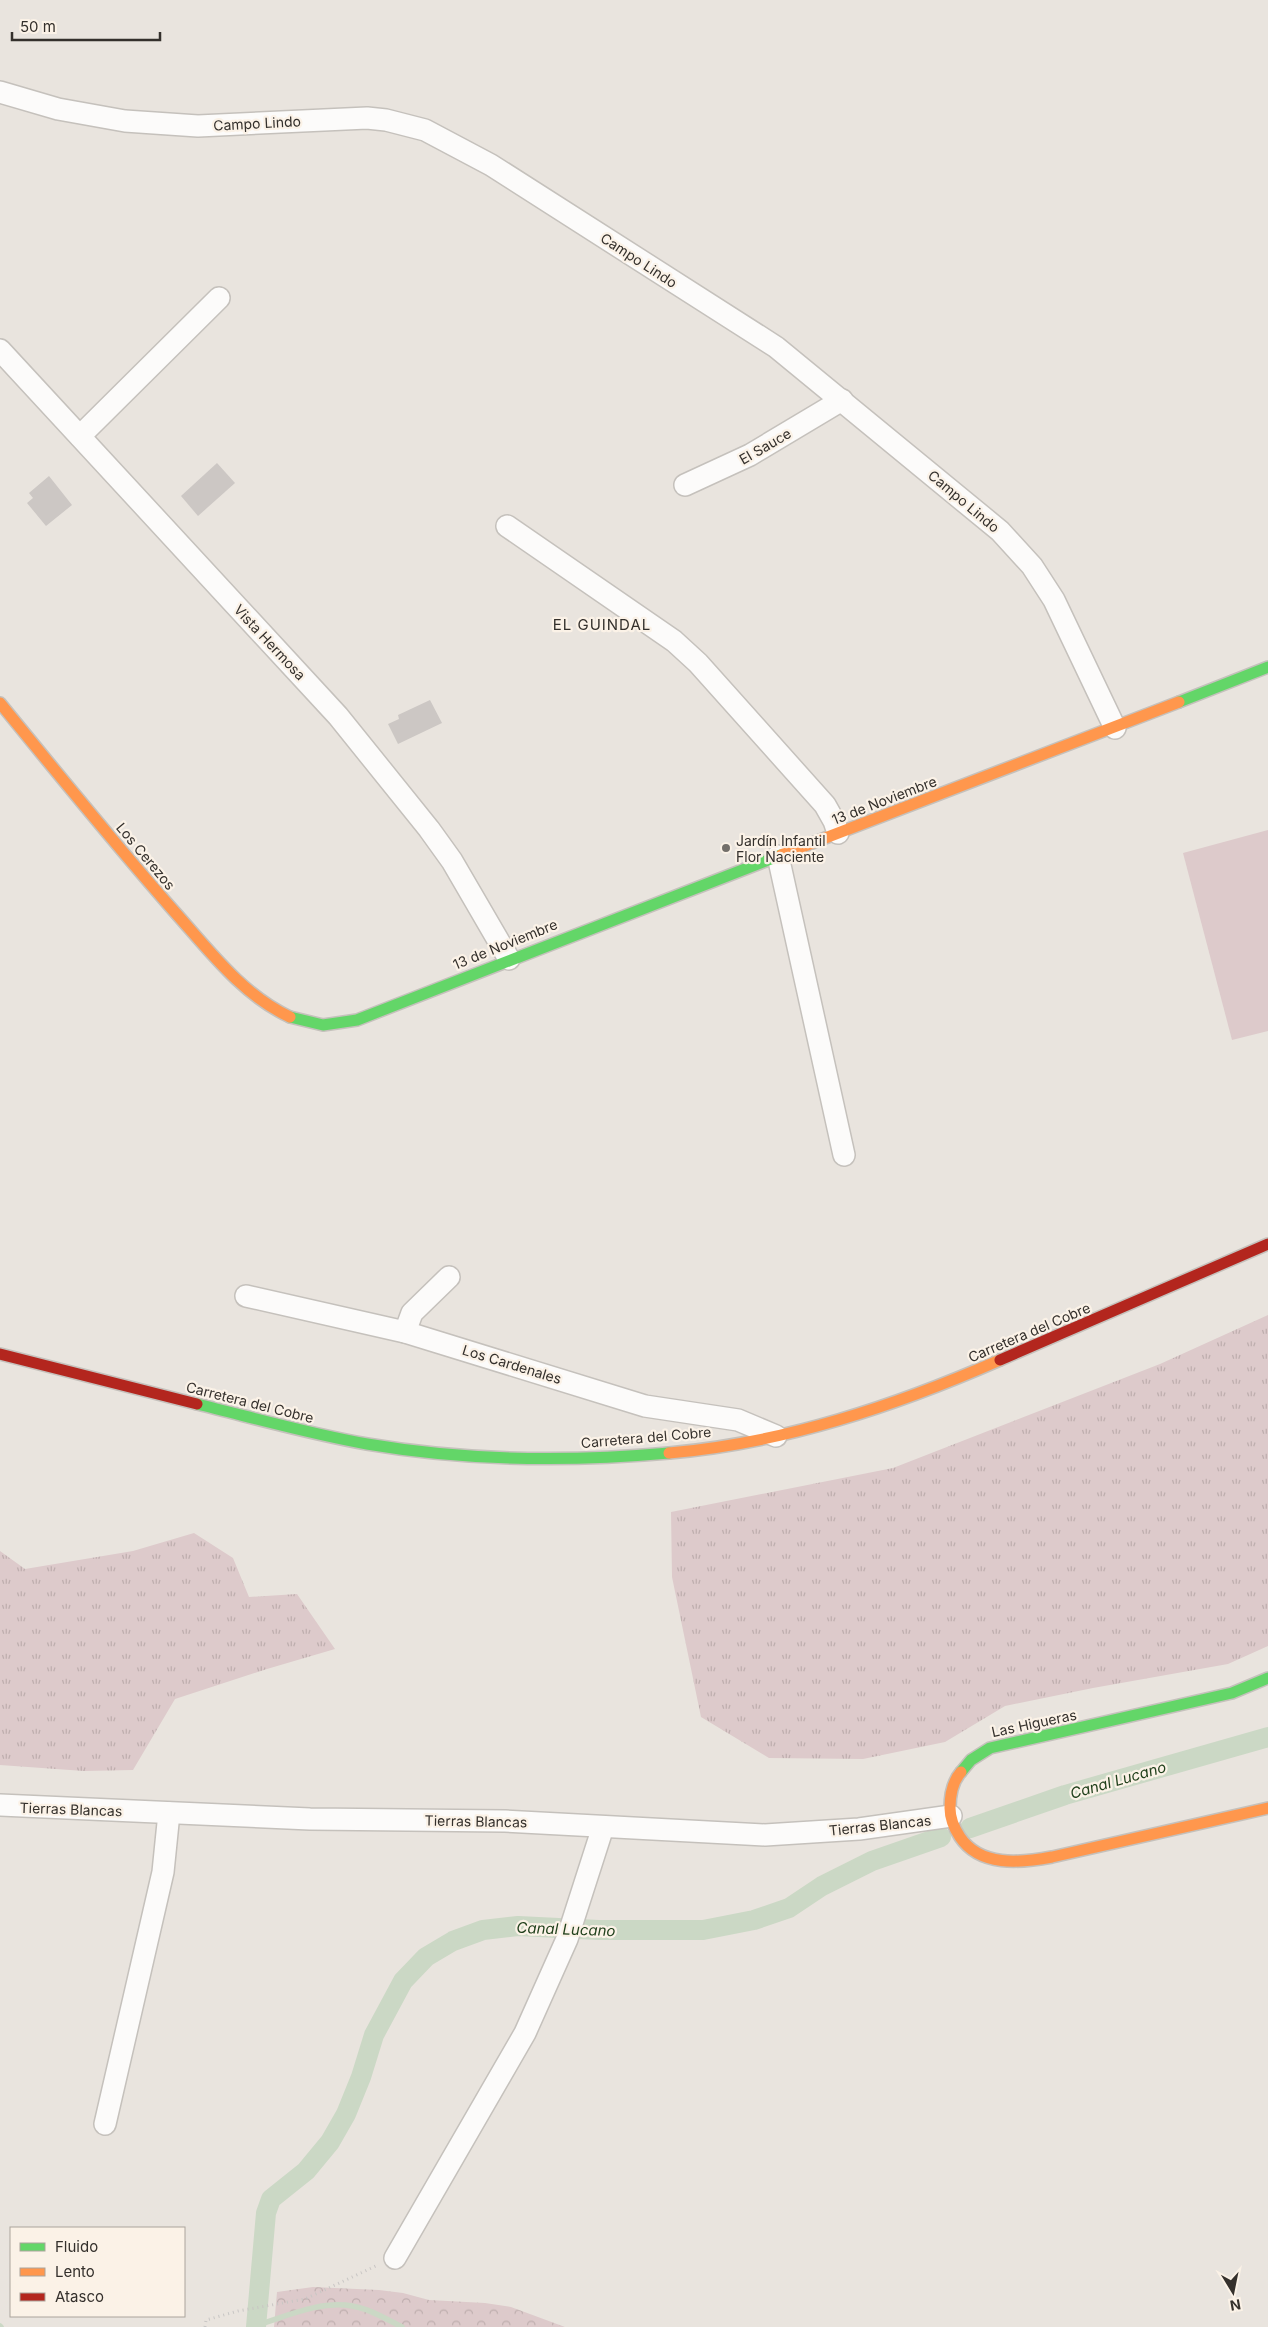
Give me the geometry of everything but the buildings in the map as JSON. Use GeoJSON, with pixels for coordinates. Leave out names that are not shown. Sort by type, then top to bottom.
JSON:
{"type":"FeatureCollection","features":[{"type":"Feature","properties":{"kind":"main road","name":"13 de Noviembre"},"geometry":{"type":"LineString","coordinates":[[284,1014],[315,1025],[330,1026],[357,1020],[509,959],[1115,728],[1268,667]]}},
{"type":"Feature","properties":{"kind":"main road","name":"Los Cerezos"},"geometry":{"type":"LineString","coordinates":[[0,703],[160,895],[208,948],[254,994],[284,1014]]}},
{"type":"Feature","properties":{"kind":"main road","name":"Carretera del Cobre"},"geometry":{"type":"LineString","coordinates":[[0,1354],[315,1434],[384,1447],[445,1454],[532,1459],[621,1457],[703,1448],[776,1436],[847,1418],[951,1382],[1268,1244]]}},
{"type":"Feature","properties":{"kind":"main road","name":"Las Higueras"},"geometry":{"type":"LineString","coordinates":[[1268,1678],[1232,1693],[990,1748],[979,1752],[968,1760],[954,1780],[950,1792],[951,1816],[961,1838],[974,1851],[991,1859],[1015,1861],[1043,1858],[1268,1808]]}},
{"type":"Feature","properties":{"kind":"street","name":"Campo Lindo"},"geometry":{"type":"LineString","coordinates":[[0,92],[58,109],[133,122],[207,126],[367,118],[386,120],[425,130],[492,165],[762,338],[807,371],[1000,531],[1032,566],[1054,600],[1115,728]]}},
{"type":"Feature","properties":{"kind":"street"},"geometry":{"type":"LineString","coordinates":[[80,436],[219,298]]}},
{"type":"Feature","properties":{"kind":"street","name":"Vista Hermosa"},"geometry":{"type":"LineString","coordinates":[[0,350],[338,716],[375,760],[452,861],[509,959]]}},
{"type":"Feature","properties":{"kind":"street","name":"El Sauce"},"geometry":{"type":"LineString","coordinates":[[684,485],[750,455],[842,400]]}},
{"type":"Feature","properties":{"kind":"street"},"geometry":{"type":"LineString","coordinates":[[507,526],[674,641],[698,663],[825,805],[838,833]]}},
{"type":"Feature","properties":{"kind":"street"},"geometry":{"type":"LineString","coordinates":[[778,856],[844,1154]]}},
{"type":"Feature","properties":{"kind":"street"},"geometry":{"type":"LineString","coordinates":[[405,1332],[412,1313],[449,1277]]}},
{"type":"Feature","properties":{"kind":"street","name":"Los Cardenales"},"geometry":{"type":"LineString","coordinates":[[246,1296],[405,1332],[645,1406],[738,1420],[776,1436]]}},
{"type":"Feature","properties":{"kind":"street","name":"Tierras Blancas"},"geometry":{"type":"LineString","coordinates":[[0,1805],[310,1819],[505,1821],[765,1835],[859,1829],[951,1816]]}},
{"type":"Feature","properties":{"kind":"street"},"geometry":{"type":"LineString","coordinates":[[105,2124],[162,1872],[169,1813]]}},
{"type":"Feature","properties":{"kind":"street"},"geometry":{"type":"LineString","coordinates":[[395,2258],[525,2033],[567,1939],[603,1827]]}},
{"type":"Feature","properties":{"kind":"path"},"geometry":{"type":"LineString","coordinates":[[206,2327],[206,2320],[238,2311],[305,2299],[395,2258]]}},
{"type":"Feature","properties":{"kind":"green space"},"geometry":{"type":"Polygon","coordinates":[[[1268,830],[1268,1031],[1232,1040],[1183,853],[1268,830]]]}},
{"type":"Feature","properties":{"kind":"green space"},"geometry":{"type":"Polygon","coordinates":[[[1268,1315],[1268,1646],[1228,1664],[1005,1706],[945,1742],[863,1759],[769,1758],[701,1717],[672,1577],[671,1512],[893,1468],[1160,1364],[1268,1315]]]}},
{"type":"Feature","properties":{"kind":"green space"},"geometry":{"type":"Polygon","coordinates":[[[194,1533],[233,1558],[249,1597],[297,1594],[335,1649],[175,1699],[133,1770],[84,1771],[0,1765],[0,1551],[25,1569],[133,1551],[194,1533]]]}},
{"type":"Feature","properties":{"kind":"green space"},"geometry":{"type":"Polygon","coordinates":[[[313,2287],[379,2290],[403,2293],[429,2300],[485,2303],[511,2307],[565,2327],[274,2327],[277,2292],[313,2287]]]}},
{"type":"Feature","properties":{"kind":"waterway","name":"Canal Lucano"},"geometry":{"type":"LineString","coordinates":[[970,1828],[1065,1795],[1268,1737]]}},
{"type":"Feature","properties":{"kind":"waterway","name":"Canal Lucano"},"geometry":{"type":"LineString","coordinates":[[256,2327],[266,2213],[271,2199],[306,2171],[330,2142],[346,2114],[361,2077],[374,2035],[403,1981],[426,1957],[453,1941],[483,1930],[518,1926],[599,1930],[703,1930],[754,1920],[789,1908],[822,1886],[872,1861],[941,1837]]}},
{"type":"Feature","properties":{"kind":"waterway"},"geometry":{"type":"LineString","coordinates":[[251,2327],[327,2305],[352,2306],[365,2309],[402,2327]]}},
{"type":"Feature","properties":{"kind":"traffic: fast"},"geometry":{"type":"LineString","coordinates":[[1179,702],[1268,667]]}},
{"type":"Feature","properties":{"kind":"traffic: fast"},"geometry":{"type":"LineString","coordinates":[[290,1017],[323,1025],[357,1020],[781,855]]}},
{"type":"Feature","properties":{"kind":"traffic: fast"},"geometry":{"type":"LineString","coordinates":[[197,1404],[346,1440],[442,1454],[555,1459],[669,1453]]}},
{"type":"Feature","properties":{"kind":"traffic: fast"},"geometry":{"type":"LineString","coordinates":[[961,1772],[971,1760],[990,1748],[1232,1693],[1268,1678]]}},
{"type":"Feature","properties":{"kind":"traffic: slow"},"geometry":{"type":"LineString","coordinates":[[781,855],[1179,702]]}},
{"type":"Feature","properties":{"kind":"traffic: slow"},"geometry":{"type":"LineString","coordinates":[[0,703],[107,834],[213,955],[241,984],[273,1008],[290,1017]]}},
{"type":"Feature","properties":{"kind":"traffic: slow"},"geometry":{"type":"LineString","coordinates":[[669,1453],[754,1441],[838,1420],[920,1393],[1000,1360]]}},
{"type":"Feature","properties":{"kind":"traffic: slow"},"geometry":{"type":"LineString","coordinates":[[961,1772],[952,1788],[950,1812],[954,1827],[968,1847],[978,1854],[1002,1860],[1027,1861],[1052,1857],[1268,1808]]}},
{"type":"Feature","properties":{"kind":"traffic: jam"},"geometry":{"type":"LineString","coordinates":[[1000,1360],[1268,1244]]}},
{"type":"Feature","properties":{"kind":"traffic: jam"},"geometry":{"type":"LineString","coordinates":[[0,1354],[197,1404]]}},
{"type":"Feature","properties":{"kind":"place","name":"Jardín Infantil Flor Naciente"},"geometry":{"type":"Point","coordinates":[726,848]}},
{"type":"Feature","properties":{"kind":"district","name":"EL GUINDAL"},"geometry":{"type":"Point","coordinates":[602,624]}}]}
